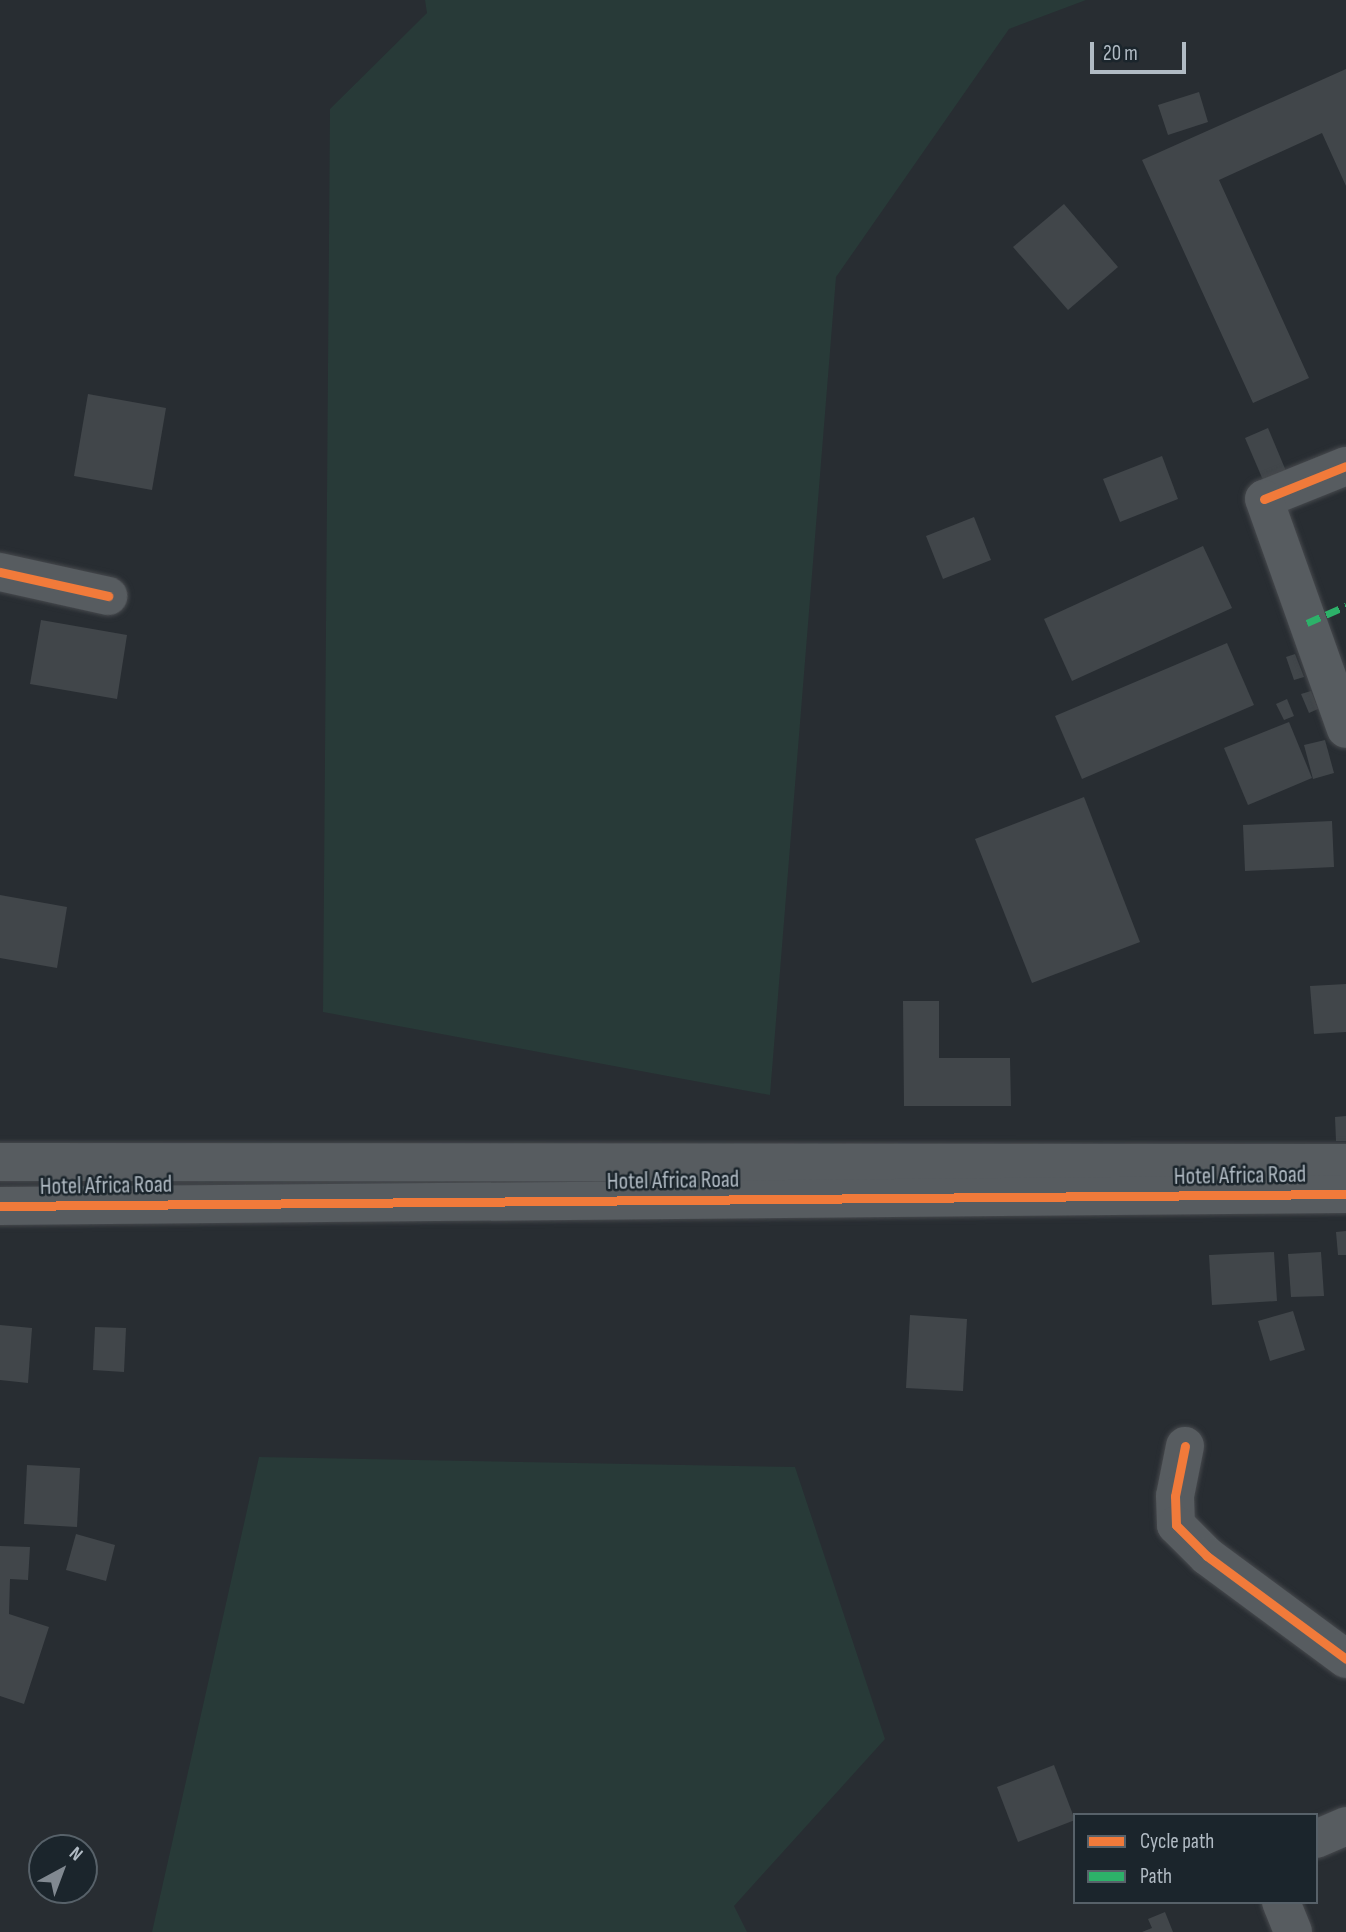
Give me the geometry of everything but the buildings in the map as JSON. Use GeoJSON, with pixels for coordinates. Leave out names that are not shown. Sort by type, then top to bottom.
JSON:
{"type":"FeatureCollection","features":[{"type":"Feature","properties":{"kind":"street"},"geometry":{"type":"LineString","coordinates":[[1346,466],[1264,499],[1346,729]]}},
{"type":"Feature","properties":{"kind":"street"},"geometry":{"type":"LineString","coordinates":[[0,572],[108,596]]}},
{"type":"Feature","properties":{"kind":"street","name":"Hotel Africa Road"},"geometry":{"type":"LineString","coordinates":[[0,1162],[1346,1163]]}},
{"type":"Feature","properties":{"kind":"street","name":"Hotel Africa Road"},"geometry":{"type":"LineString","coordinates":[[0,1206],[1346,1194]]}},
{"type":"Feature","properties":{"kind":"street"},"geometry":{"type":"LineString","coordinates":[[1185,1446],[1175,1496],[1176,1525],[1207,1556],[1346,1659]]}},
{"type":"Feature","properties":{"kind":"street"},"geometry":{"type":"LineString","coordinates":[[1318,1838],[1346,1826]]}},
{"type":"Feature","properties":{"kind":"street"},"geometry":{"type":"LineString","coordinates":[[1282,1904],[1293,1932]]}},
{"type":"Feature","properties":{"kind":"shaded area"},"geometry":{"type":"Polygon","coordinates":[[[425,0],[1086,0],[1009,29],[836,277],[770,1095],[323,1012],[330,109],[427,13],[425,0]]]}},
{"type":"Feature","properties":{"kind":"shaded area"},"geometry":{"type":"Polygon","coordinates":[[[259,1457],[795,1467],[885,1739],[734,1906],[747,1932],[152,1932],[259,1457]]]}},
{"type":"Feature","properties":{"kind":"marked path"},"geometry":{"type":"LineString","coordinates":[[1307,623],[1346,606]]}},
{"type":"Feature","properties":{"kind":"cycle path"},"geometry":{"type":"LineString","coordinates":[[1264,499],[1346,466]]}},
{"type":"Feature","properties":{"kind":"cycle path"},"geometry":{"type":"LineString","coordinates":[[0,572],[108,596]]}},
{"type":"Feature","properties":{"kind":"cycle path"},"geometry":{"type":"LineString","coordinates":[[0,1206],[1346,1194]]}},
{"type":"Feature","properties":{"kind":"cycle path"},"geometry":{"type":"LineString","coordinates":[[1185,1446],[1175,1496],[1176,1525],[1207,1556],[1346,1659]]}}]}
